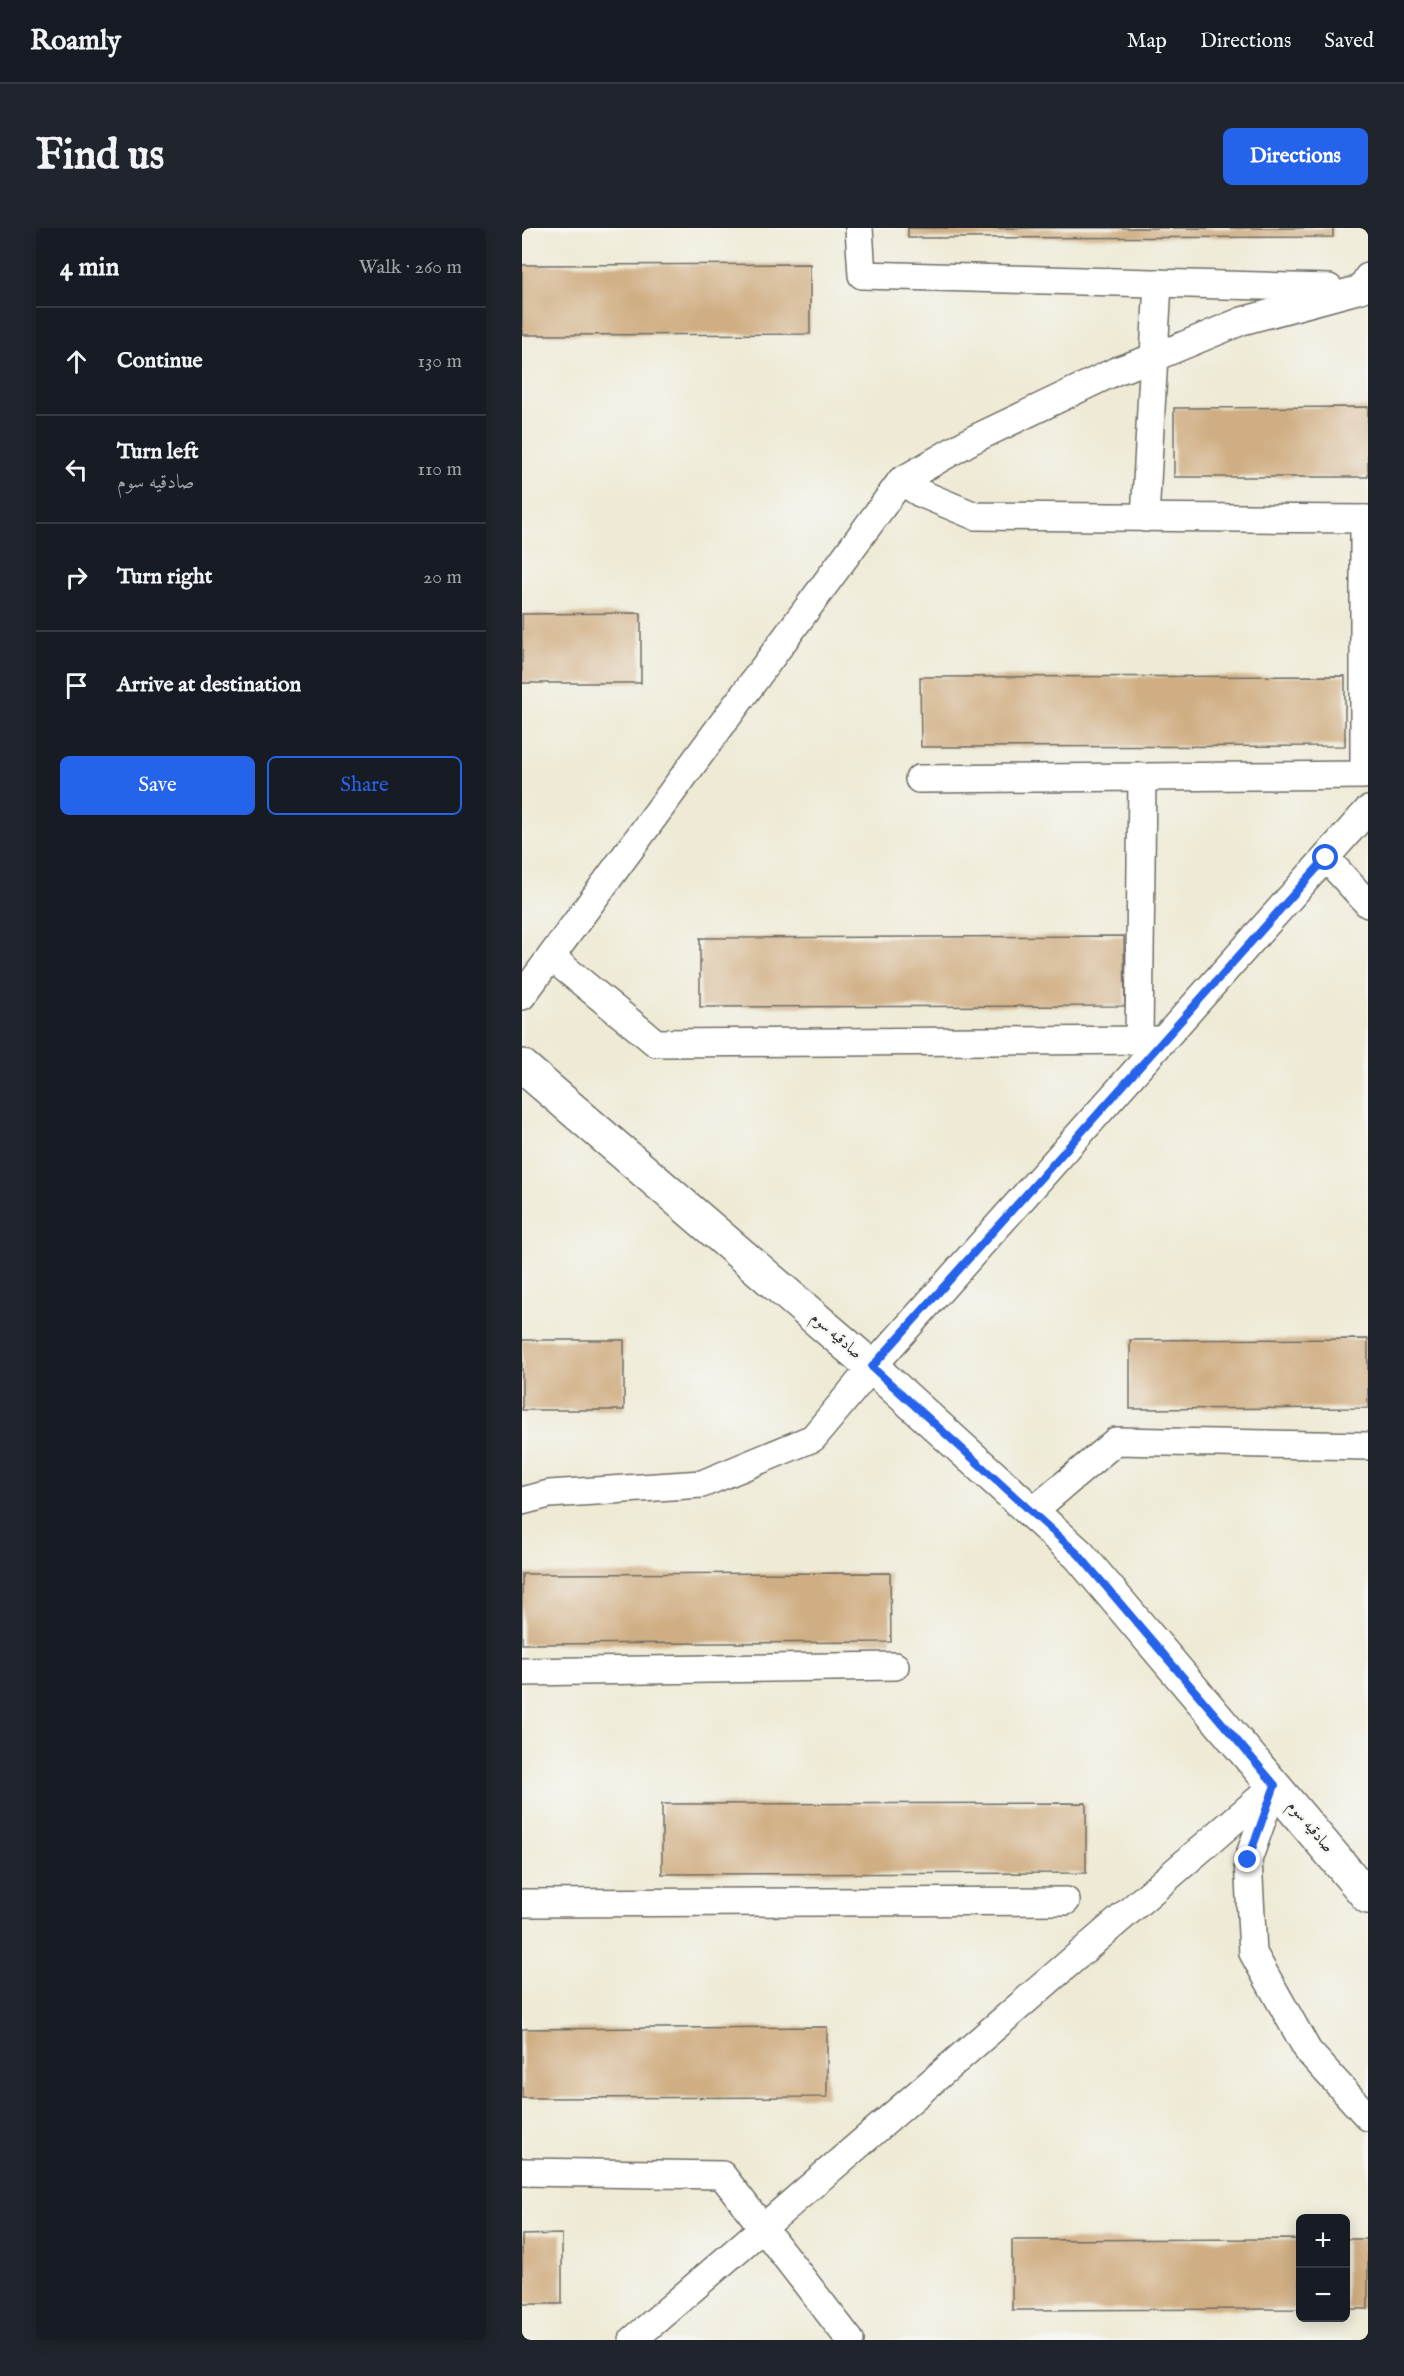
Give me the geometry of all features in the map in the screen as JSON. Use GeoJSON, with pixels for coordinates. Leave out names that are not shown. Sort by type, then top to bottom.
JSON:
{"type":"FeatureCollection","features":[{"type":"Feature","properties":{"kind":"street"},"geometry":{"type":"LineString","coordinates":[[859,228],[861,275],[1158,283],[1364,283]]}},
{"type":"Feature","properties":{"kind":"street"},"geometry":{"type":"LineString","coordinates":[[1145,518],[1158,283]]}},
{"type":"Feature","properties":{"kind":"street"},"geometry":{"type":"LineString","coordinates":[[522,996],[901,481],[972,440],[1116,370],[1242,321],[1364,283]]}},
{"type":"Feature","properties":{"kind":"street"},"geometry":{"type":"LineString","coordinates":[[901,481],[920,493],[975,516],[1366,519],[1364,775],[919,779]]}},
{"type":"Feature","properties":{"kind":"street"},"geometry":{"type":"LineString","coordinates":[[1142,778],[1151,1041]]}},
{"type":"Feature","properties":{"kind":"street"},"geometry":{"type":"LineString","coordinates":[[522,1501],[549,1494],[702,1484],[813,1438],[1151,1041],[1326,858],[1368,810]]}},
{"type":"Feature","properties":{"kind":"street"},"geometry":{"type":"LineString","coordinates":[[1326,858],[1368,904]]}},
{"type":"Feature","properties":{"kind":"street"},"geometry":{"type":"LineString","coordinates":[[551,957],[656,1043],[1151,1041]]}},
{"type":"Feature","properties":{"kind":"street","name":"صادقیه سوم"},"geometry":{"type":"LineString","coordinates":[[522,1066],[872,1367],[1079,1555],[1368,1897]]}},
{"type":"Feature","properties":{"kind":"street"},"geometry":{"type":"LineString","coordinates":[[1032,1512],[1116,1441],[1368,1446]]}},
{"type":"Feature","properties":{"kind":"street"},"geometry":{"type":"LineString","coordinates":[[522,1672],[895,1666]]}},
{"type":"Feature","properties":{"kind":"street"},"geometry":{"type":"LineString","coordinates":[[1275,1785],[1248,1860],[1253,1953],[1308,2051],[1368,2117]]}},
{"type":"Feature","properties":{"kind":"street"},"geometry":{"type":"LineString","coordinates":[[633,2340],[1275,1785]]}},
{"type":"Feature","properties":{"kind":"street"},"geometry":{"type":"LineString","coordinates":[[522,1903],[1066,1901]]}},
{"type":"Feature","properties":{"kind":"street"},"geometry":{"type":"LineString","coordinates":[[522,2172],[722,2175],[850,2340]]}},
{"type":"Feature","properties":{"kind":"building"},"geometry":{"type":"Polygon","coordinates":[[[908,228],[1333,228],[1333,237],[908,238],[908,228]]]}},
{"type":"Feature","properties":{"kind":"building"},"geometry":{"type":"Polygon","coordinates":[[[810,264],[810,334],[522,335],[522,265],[810,264]]]}},
{"type":"Feature","properties":{"kind":"building"},"geometry":{"type":"Polygon","coordinates":[[[1368,407],[1368,477],[1174,477],[1174,408],[1368,407]]]}},
{"type":"Feature","properties":{"kind":"building"},"geometry":{"type":"Polygon","coordinates":[[[641,613],[641,683],[522,683],[522,614],[641,613]]]}},
{"type":"Feature","properties":{"kind":"building"},"geometry":{"type":"Polygon","coordinates":[[[1345,676],[1345,746],[921,747],[920,677],[1345,676]]]}},
{"type":"Feature","properties":{"kind":"building"},"geometry":{"type":"Polygon","coordinates":[[[1124,936],[1125,1006],[700,1007],[700,938],[1124,936]]]}},
{"type":"Feature","properties":{"kind":"building"},"geometry":{"type":"Polygon","coordinates":[[[1368,1339],[1368,1408],[1130,1409],[1130,1340],[1368,1339]]]}},
{"type":"Feature","properties":{"kind":"building"},"geometry":{"type":"Polygon","coordinates":[[[522,1340],[624,1340],[624,1410],[522,1410],[522,1340]]]}},
{"type":"Feature","properties":{"kind":"building"},"geometry":{"type":"Polygon","coordinates":[[[890,1573],[891,1642],[522,1644],[522,1574],[890,1573]]]}},
{"type":"Feature","properties":{"kind":"building"},"geometry":{"type":"Polygon","coordinates":[[[1086,1803],[1086,1873],[662,1874],[662,1804],[1086,1803]]]}},
{"type":"Feature","properties":{"kind":"building"},"geometry":{"type":"Polygon","coordinates":[[[827,2027],[827,2097],[522,2098],[522,2029],[827,2027]]]}},
{"type":"Feature","properties":{"kind":"building"},"geometry":{"type":"Polygon","coordinates":[[[562,2234],[562,2304],[522,2304],[522,2235],[562,2234]]]}},
{"type":"Feature","properties":{"kind":"building"},"geometry":{"type":"Polygon","coordinates":[[[1296,2239],[1296,2309],[1012,2310],[1012,2240],[1296,2239]]]}},
{"type":"Feature","properties":{"kind":"building"},"geometry":{"type":"Polygon","coordinates":[[[1350,2239],[1368,2239],[1368,2309],[1350,2309],[1350,2239]]]}},
{"type":"Feature","properties":{"kind":"route"},"geometry":{"type":"LineString","coordinates":[[1248,1860],[1275,1785],[1079,1555],[872,1367],[1326,858]]}}]}
